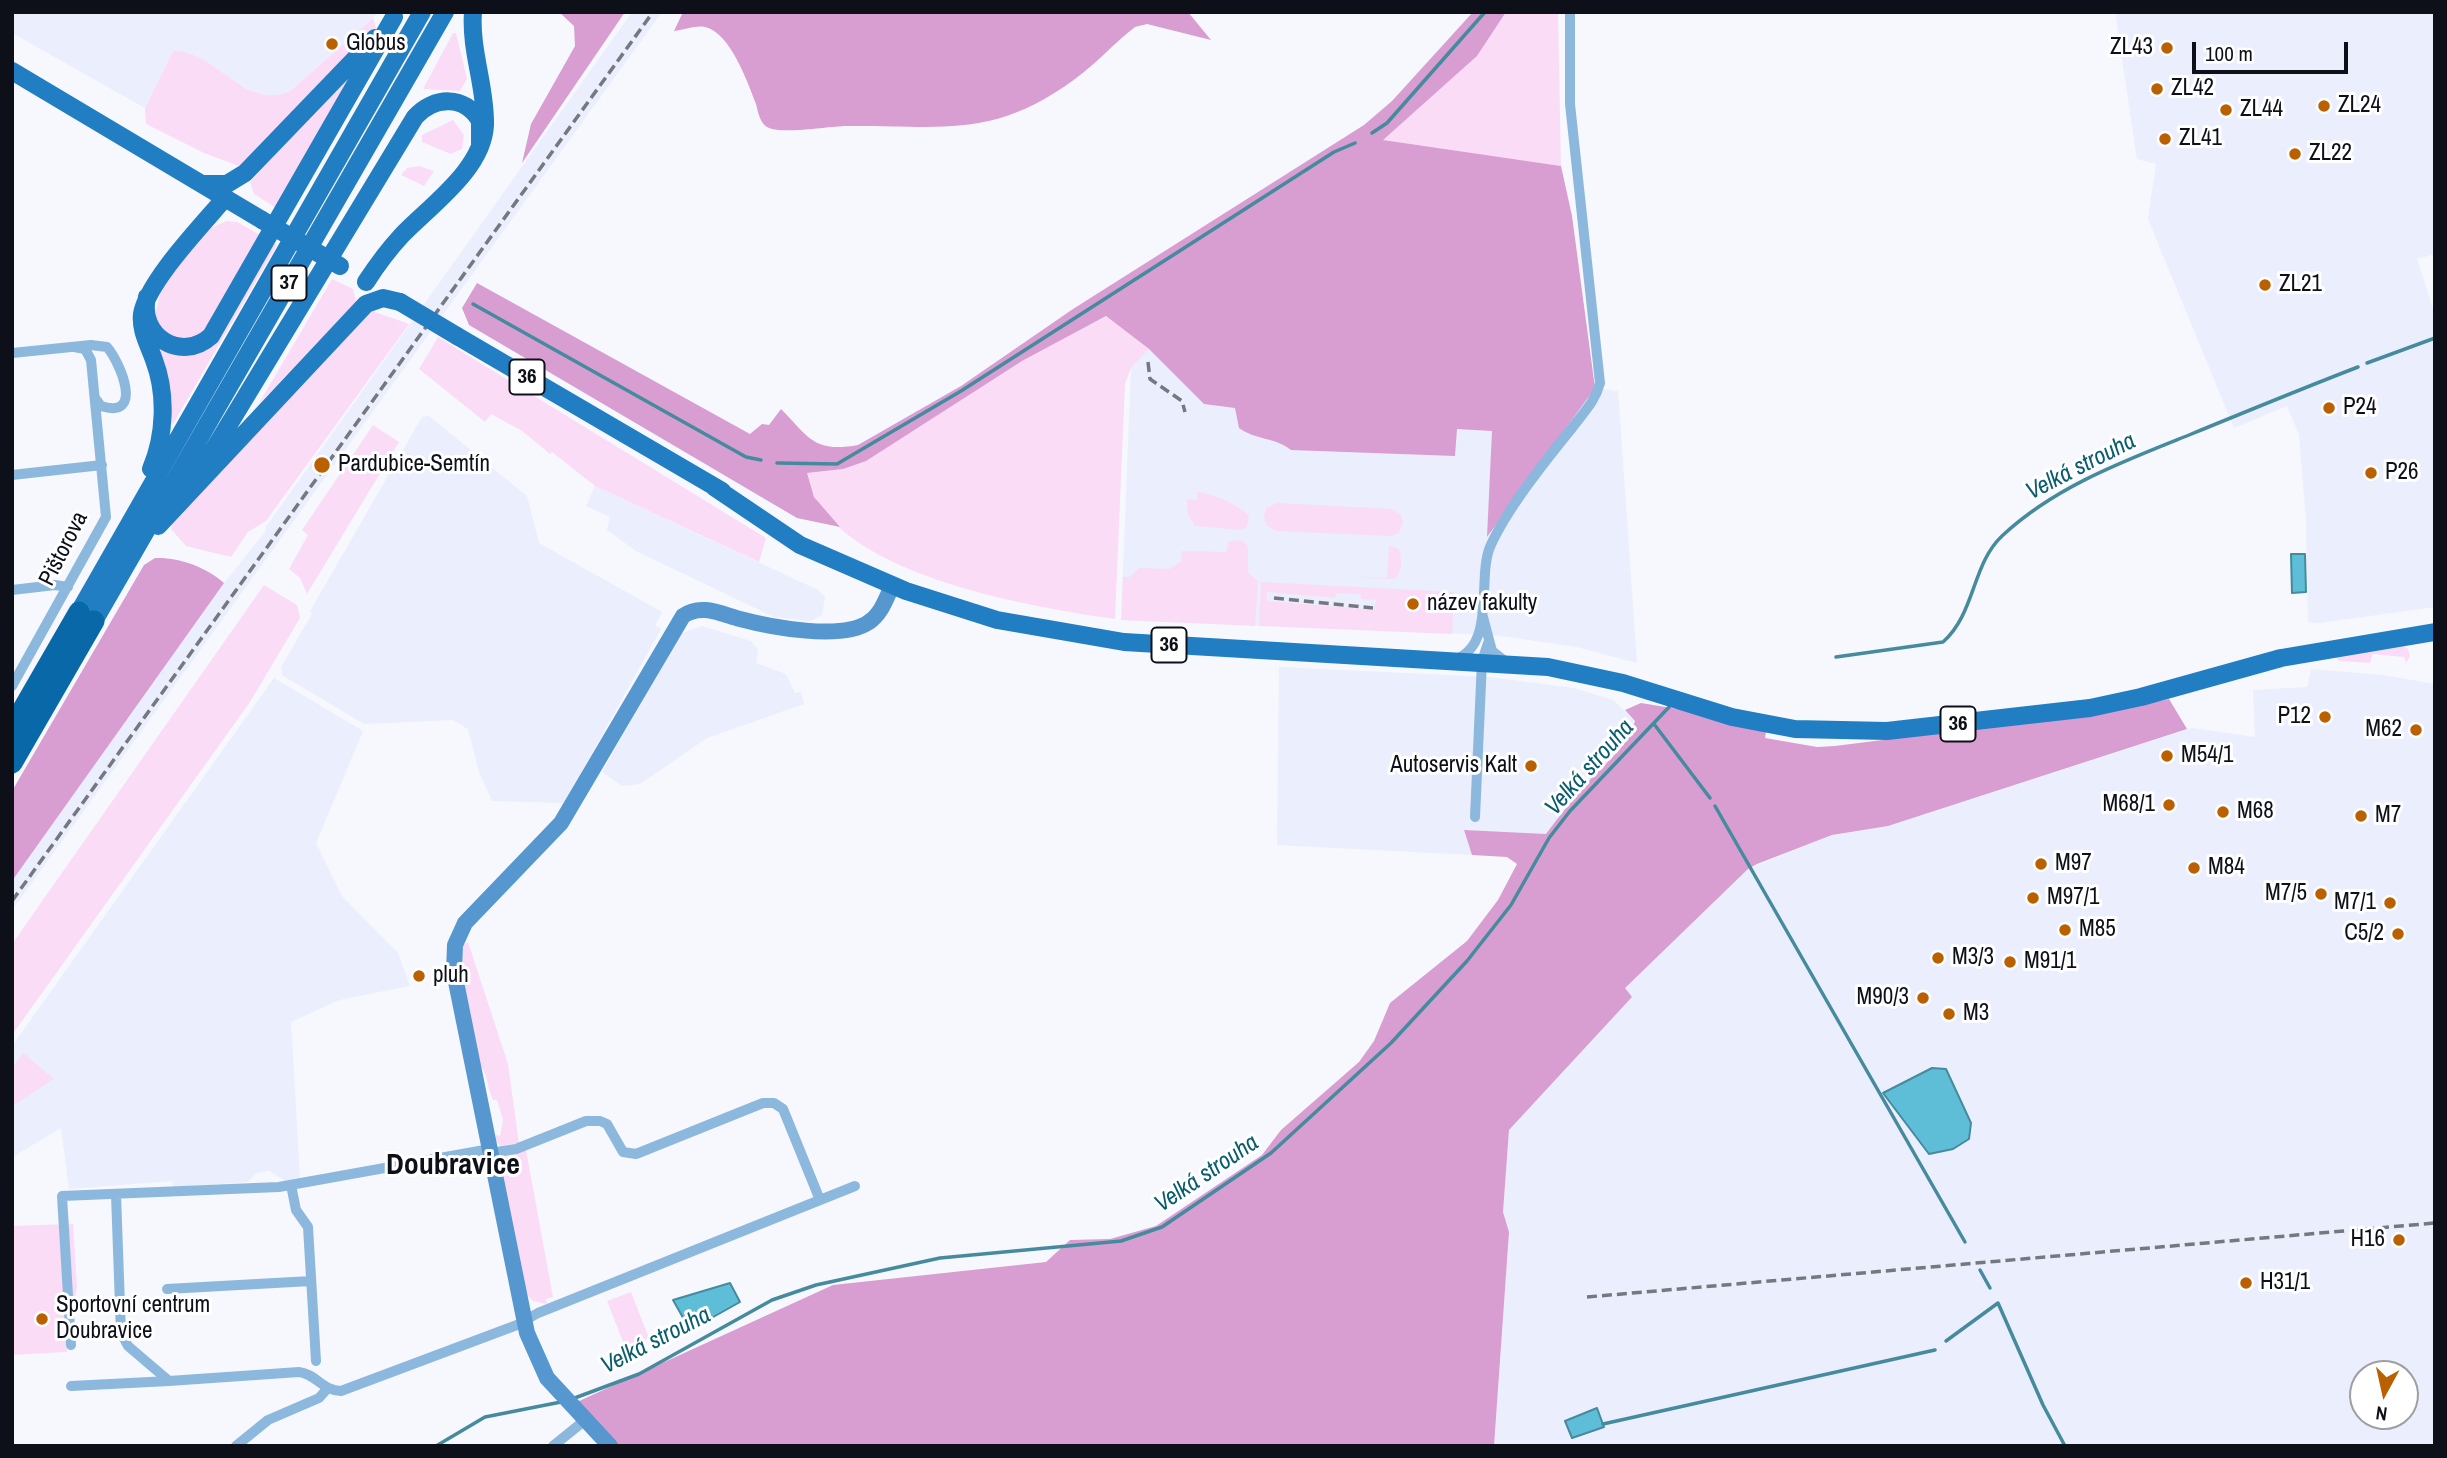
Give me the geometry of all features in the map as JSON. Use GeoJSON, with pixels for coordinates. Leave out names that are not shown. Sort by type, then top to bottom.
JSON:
{"type":"FeatureCollection","features":[{"type":"Feature","properties":{"kind":"highway","name":"37"},"geometry":{"type":"LineString","coordinates":[[12,728],[87,616]]}},
{"type":"Feature","properties":{"kind":"highway","name":"37"},"geometry":{"type":"LineString","coordinates":[[12,763],[87,616]]}},
{"type":"Feature","properties":{"kind":"main road","name":"37"},"geometry":{"type":"LineString","coordinates":[[87,616],[422,12]]}},
{"type":"Feature","properties":{"kind":"main road","name":"37"},"geometry":{"type":"LineString","coordinates":[[125,549],[445,12]]}},
{"type":"Feature","properties":{"kind":"main road"},"geometry":{"type":"LineString","coordinates":[[366,282],[400,237],[469,166],[480,148],[485,117],[474,52],[473,12]]}},
{"type":"Feature","properties":{"kind":"main road"},"geometry":{"type":"LineString","coordinates":[[148,297],[147,320],[164,342],[180,348],[190,348],[211,336],[397,15]]}},
{"type":"Feature","properties":{"kind":"main road"},"geometry":{"type":"LineString","coordinates":[[196,181],[223,185],[242,176],[397,15]]}},
{"type":"Feature","properties":{"kind":"main road","name":"36"},"geometry":{"type":"LineString","coordinates":[[12,71],[713,487],[781,534],[892,586],[980,616],[1111,641],[1509,663],[1582,673],[1732,717],[1795,729],[1852,732],[1902,730],[2115,703],[2281,658],[2435,632]]}},
{"type":"Feature","properties":{"kind":"main road"},"geometry":{"type":"LineString","coordinates":[[188,492],[415,117],[426,107],[440,102],[453,101],[466,106],[480,121],[480,148]]}},
{"type":"Feature","properties":{"kind":"main road"},"geometry":{"type":"LineString","coordinates":[[196,181],[207,200],[206,221]]}},
{"type":"Feature","properties":{"kind":"main road"},"geometry":{"type":"LineString","coordinates":[[125,549],[156,455],[161,431],[159,377],[142,323],[148,297],[225,198]]}},
{"type":"Feature","properties":{"kind":"main road"},"geometry":{"type":"LineString","coordinates":[[125,549],[188,492],[366,304],[383,298],[400,302]]}},
{"type":"Feature","properties":{"kind":"street"},"geometry":{"type":"LineString","coordinates":[[1453,660],[1465,654],[1475,642],[1483,609],[1487,556],[1492,542],[1524,493],[1589,408],[1600,383],[1570,104],[1570,12]]}},
{"type":"Feature","properties":{"kind":"street"},"geometry":{"type":"LineString","coordinates":[[12,353],[97,345],[107,347],[125,380],[126,397],[117,407],[102,407],[94,395]]}},
{"type":"Feature","properties":{"kind":"street","name":"Pištorova"},"geometry":{"type":"LineString","coordinates":[[12,686],[104,522],[102,465],[89,354],[74,347]]}},
{"type":"Feature","properties":{"kind":"street"},"geometry":{"type":"LineString","coordinates":[[12,475],[102,465]]}},
{"type":"Feature","properties":{"kind":"street"},"geometry":{"type":"LineString","coordinates":[[610,1446],[565,1400],[536,1359],[523,1322],[454,972],[457,938],[470,918],[561,823],[677,623],[690,612],[708,610],[765,624],[848,630],[875,618],[892,586]]}},
{"type":"Feature","properties":{"kind":"street"},"geometry":{"type":"LineString","coordinates":[[12,590],[68,587]]}},
{"type":"Feature","properties":{"kind":"street"},"geometry":{"type":"LineString","coordinates":[[1483,609],[1488,643],[1494,654],[1509,663]]}},
{"type":"Feature","properties":{"kind":"street"},"geometry":{"type":"LineString","coordinates":[[1475,642],[1482,661]]}},
{"type":"Feature","properties":{"kind":"street"},"geometry":{"type":"LineString","coordinates":[[1475,817],[1482,661],[1488,643]]}},
{"type":"Feature","properties":{"kind":"street"},"geometry":{"type":"LineString","coordinates":[[71,1346],[62,1196],[291,1185],[490,1151],[516,1149],[593,1120],[607,1124],[623,1152],[636,1154],[763,1104],[774,1103],[783,1109],[820,1200]]}},
{"type":"Feature","properties":{"kind":"street"},"geometry":{"type":"LineString","coordinates":[[291,1185],[296,1210],[308,1227],[316,1360]]}},
{"type":"Feature","properties":{"kind":"street"},"geometry":{"type":"LineString","coordinates":[[71,1386],[299,1372],[307,1374],[327,1389],[350,1389],[523,1322],[855,1186]]}},
{"type":"Feature","properties":{"kind":"street"},"geometry":{"type":"LineString","coordinates":[[116,1195],[122,1338],[169,1381]]}},
{"type":"Feature","properties":{"kind":"street"},"geometry":{"type":"LineString","coordinates":[[167,1289],[311,1281]]}},
{"type":"Feature","properties":{"kind":"street"},"geometry":{"type":"LineString","coordinates":[[236,1446],[268,1420],[319,1398],[327,1389]]}},
{"type":"Feature","properties":{"kind":"street"},"geometry":{"type":"LineString","coordinates":[[553,1446],[584,1421]]}},
{"type":"Feature","properties":{"kind":"shaded area"},"geometry":{"type":"Polygon","coordinates":[[[12,12],[379,12],[290,91],[279,96],[259,94],[173,51],[145,108],[12,33],[12,12]]]}},
{"type":"Feature","properties":{"kind":"shaded area"},"geometry":{"type":"Polygon","coordinates":[[[559,12],[625,12],[522,163],[531,124],[575,46],[574,26],[559,12]]]}},
{"type":"Feature","properties":{"kind":"shaded area"},"geometry":{"type":"Polygon","coordinates":[[[632,12],[662,12],[12,910],[12,881],[224,583],[266,531],[265,528],[632,12]]]}},
{"type":"Feature","properties":{"kind":"shaded area"},"geometry":{"type":"Polygon","coordinates":[[[683,12],[1188,12],[1211,40],[1147,24],[1135,27],[1075,79],[1018,112],[991,120],[939,127],[847,126],[783,130],[767,127],[763,123],[743,72],[722,38],[705,27],[674,31],[683,12]]]}},
{"type":"Feature","properties":{"kind":"shaded area"},"geometry":{"type":"Polygon","coordinates":[[[1473,12],[1506,12],[1477,56],[1383,140],[1561,166],[1572,216],[1595,388],[1487,537],[1492,431],[1457,429],[1455,456],[1291,450],[1239,428],[1235,408],[1204,404],[1149,349],[1106,316],[1022,361],[866,461],[843,469],[807,473],[814,497],[840,527],[797,518],[469,325],[462,308],[477,283],[750,434],[762,424],[769,425],[781,409],[806,435],[821,445],[858,445],[961,386],[1073,309],[1364,125],[1392,101],[1473,12]]]}},
{"type":"Feature","properties":{"kind":"shaded area"},"geometry":{"type":"Polygon","coordinates":[[[1506,12],[1558,12],[1561,166],[1382,140],[1477,56],[1506,12]]]}},
{"type":"Feature","properties":{"kind":"shaded area"},"geometry":{"type":"Polygon","coordinates":[[[2115,12],[2435,12],[2435,254],[2417,259],[2435,315],[2435,607],[2319,623],[2308,622],[2306,520],[2299,435],[2287,406],[2234,428],[2148,219],[2156,164],[2137,159],[2115,12]]]}},
{"type":"Feature","properties":{"kind":"shaded area"},"geometry":{"type":"Polygon","coordinates":[[[373,18],[376,28],[244,168],[204,153],[146,124],[145,108],[173,51],[188,53],[203,60],[245,87],[274,95],[290,91],[373,18]]]}},
{"type":"Feature","properties":{"kind":"shaded area"},"geometry":{"type":"Polygon","coordinates":[[[453,33],[456,33],[467,79],[460,91],[423,89],[453,33]]]}},
{"type":"Feature","properties":{"kind":"shaded area"},"geometry":{"type":"Polygon","coordinates":[[[367,53],[278,209],[254,194],[250,182],[367,53]]]}},
{"type":"Feature","properties":{"kind":"shaded area"},"geometry":{"type":"Polygon","coordinates":[[[453,120],[464,135],[462,149],[451,154],[422,142],[422,135],[453,120]]]}},
{"type":"Feature","properties":{"kind":"shaded area"},"geometry":{"type":"Polygon","coordinates":[[[419,166],[434,171],[424,186],[401,175],[407,168],[419,166]]]}},
{"type":"Feature","properties":{"kind":"shaded area"},"geometry":{"type":"Polygon","coordinates":[[[227,221],[237,222],[262,236],[208,330],[188,342],[164,334],[155,316],[162,285],[208,229],[227,221]]]}},
{"type":"Feature","properties":{"kind":"shaded area"},"geometry":{"type":"Polygon","coordinates":[[[272,242],[277,245],[173,424],[168,422],[156,344],[191,353],[272,242]]]}},
{"type":"Feature","properties":{"kind":"shaded area"},"geometry":{"type":"Polygon","coordinates":[[[1185,257],[1595,388],[1618,391],[1637,663],[1577,647],[1494,635],[1121,620],[1131,368],[1149,349],[1185,257]]]}},
{"type":"Feature","properties":{"kind":"shaded area"},"geometry":{"type":"Polygon","coordinates":[[[332,279],[353,289],[356,302],[258,405],[332,279]]]}},
{"type":"Feature","properties":{"kind":"shaded area"},"geometry":{"type":"Polygon","coordinates":[[[372,311],[409,324],[266,521],[248,532],[231,557],[186,546],[171,529],[172,522],[362,316],[372,311]]]}},
{"type":"Feature","properties":{"kind":"shaded area"},"geometry":{"type":"Polygon","coordinates":[[[1106,316],[1149,349],[1131,368],[1125,384],[1115,619],[995,597],[907,568],[869,549],[837,526],[815,498],[807,473],[843,469],[1022,361],[1106,316]]]}},
{"type":"Feature","properties":{"kind":"shaded area"},"geometry":{"type":"Polygon","coordinates":[[[438,337],[766,538],[759,562],[595,486],[522,431],[491,414],[485,422],[419,369],[438,337]]]}},
{"type":"Feature","properties":{"kind":"shaded area"},"geometry":{"type":"Polygon","coordinates":[[[429,416],[527,496],[539,543],[662,612],[655,625],[661,629],[564,803],[492,801],[479,772],[468,729],[453,720],[364,724],[282,675],[281,667],[312,614],[310,611],[422,417],[429,416]]]}},
{"type":"Feature","properties":{"kind":"shaded area"},"geometry":{"type":"Polygon","coordinates":[[[373,425],[399,442],[307,594],[300,578],[289,569],[308,535],[302,530],[373,425]]]}},
{"type":"Feature","properties":{"kind":"shaded area"},"geometry":{"type":"Polygon","coordinates":[[[595,486],[818,590],[825,597],[822,615],[811,621],[774,617],[636,551],[607,530],[610,517],[586,506],[595,486]]]}},
{"type":"Feature","properties":{"kind":"shaded area"},"geometry":{"type":"Polygon","coordinates":[[[1197,492],[1217,497],[1239,508],[1249,516],[1247,527],[1241,530],[1195,526],[1188,515],[1187,499],[1197,500],[1197,492]]]}},
{"type":"Feature","properties":{"kind":"shaded area"},"geometry":{"type":"Polygon","coordinates":[[[1277,503],[1392,509],[1401,515],[1403,523],[1399,533],[1392,536],[1276,531],[1267,526],[1264,517],[1266,508],[1277,503]]]}},
{"type":"Feature","properties":{"kind":"shaded area"},"geometry":{"type":"Polygon","coordinates":[[[1241,540],[1248,546],[1248,572],[1258,582],[1255,626],[1121,620],[1123,577],[1130,577],[1139,568],[1169,569],[1181,562],[1182,551],[1226,552],[1229,541],[1241,540]]]}},
{"type":"Feature","properties":{"kind":"shaded area"},"geometry":{"type":"Polygon","coordinates":[[[1389,546],[1398,548],[1401,555],[1401,568],[1396,578],[1392,579],[1338,577],[1387,578],[1389,546]]]}},
{"type":"Feature","properties":{"kind":"shaded area"},"geometry":{"type":"Polygon","coordinates":[[[155,558],[192,564],[224,583],[12,881],[12,791],[144,565],[155,558]]]}},
{"type":"Feature","properties":{"kind":"shaded area"},"geometry":{"type":"Polygon","coordinates":[[[1261,582],[1454,592],[1452,634],[1259,626],[1261,582]],[[1267,592],[1267,601],[1374,610],[1376,600],[1361,599],[1360,594],[1337,593],[1335,598],[1267,592]]]}},
{"type":"Feature","properties":{"kind":"shaded area"},"geometry":{"type":"Polygon","coordinates":[[[264,585],[297,605],[300,618],[250,702],[12,1035],[12,944],[264,585]]]}},
{"type":"Feature","properties":{"kind":"shaded area"},"geometry":{"type":"Polygon","coordinates":[[[702,626],[751,641],[758,649],[756,663],[786,674],[795,693],[801,692],[804,704],[707,738],[640,784],[622,786],[602,772],[680,634],[702,626]]]}},
{"type":"Feature","properties":{"kind":"shaded area"},"geometry":{"type":"Polygon","coordinates":[[[2399,643],[2408,649],[2410,656],[2406,663],[2404,657],[2373,654],[2370,663],[2339,661],[2336,657],[2399,643]]]}},
{"type":"Feature","properties":{"kind":"shaded area"},"geometry":{"type":"Polygon","coordinates":[[[1279,667],[1489,677],[1574,688],[1613,700],[1635,721],[1632,733],[1622,747],[1568,805],[1546,835],[1464,830],[1472,855],[1277,845],[1279,667]]]}},
{"type":"Feature","properties":{"kind":"shaded area"},"geometry":{"type":"Polygon","coordinates":[[[2311,669],[2383,675],[2435,684],[2435,1446],[1494,1446],[1509,1232],[1503,1212],[1509,1130],[1632,997],[1624,988],[1748,869],[1832,835],[1888,826],[2192,728],[2255,737],[2253,690],[2307,687],[2311,669]]]}},
{"type":"Feature","properties":{"kind":"shaded area"},"geometry":{"type":"Polygon","coordinates":[[[274,678],[363,731],[316,843],[342,896],[398,953],[410,986],[339,1000],[291,1022],[300,1179],[285,1181],[270,1171],[256,1173],[248,1182],[173,1187],[172,1181],[69,1189],[61,1128],[12,1157],[12,1046],[274,678]]]}},
{"type":"Feature","properties":{"kind":"shaded area"},"geometry":{"type":"Polygon","coordinates":[[[2169,699],[2187,729],[1888,826],[1832,835],[1757,864],[1748,869],[1625,988],[1632,997],[1509,1130],[1503,1212],[1509,1232],[1494,1446],[619,1446],[577,1402],[833,1285],[1046,1262],[1070,1240],[1110,1239],[1156,1226],[1262,1155],[1281,1130],[1359,1062],[1374,1041],[1390,1003],[1467,941],[1498,900],[1517,864],[1507,857],[1472,855],[1464,830],[1546,834],[1627,739],[1635,721],[1625,710],[1641,703],[1684,710],[1766,731],[1765,738],[1817,747],[2113,711],[2169,699]]]}},
{"type":"Feature","properties":{"kind":"shaded area"},"geometry":{"type":"Polygon","coordinates":[[[468,942],[508,1064],[519,1143],[500,1146],[495,1140],[496,1135],[500,1136],[503,1120],[497,1100],[493,1100],[484,1071],[479,1064],[462,976],[463,945],[468,942]]]}},
{"type":"Feature","properties":{"kind":"shaded area"},"geometry":{"type":"Polygon","coordinates":[[[23,1053],[54,1079],[12,1106],[12,1068],[23,1053]]]}},
{"type":"Feature","properties":{"kind":"shaded area"},"geometry":{"type":"Polygon","coordinates":[[[526,1150],[553,1297],[546,1299],[547,1304],[533,1301],[524,1292],[499,1163],[502,1156],[526,1150]]]}},
{"type":"Feature","properties":{"kind":"shaded area","name":"Sportovní centrum Doubravice"},"geometry":{"type":"Polygon","coordinates":[[[73,1224],[77,1287],[67,1352],[12,1355],[12,1226],[73,1224]]]}},
{"type":"Feature","properties":{"kind":"shaded area"},"geometry":{"type":"Polygon","coordinates":[[[631,1292],[649,1338],[625,1347],[607,1301],[631,1292]]]}},
{"type":"Feature","properties":{"kind":"water"},"geometry":{"type":"Polygon","coordinates":[[[2291,554],[2305,554],[2306,592],[2292,593],[2291,554]]]}},
{"type":"Feature","properties":{"kind":"water"},"geometry":{"type":"Polygon","coordinates":[[[1932,1068],[1946,1069],[1971,1123],[1969,1139],[1953,1149],[1929,1154],[1883,1093],[1932,1068]]]}},
{"type":"Feature","properties":{"kind":"water"},"geometry":{"type":"Polygon","coordinates":[[[730,1283],[740,1302],[690,1330],[673,1300],[730,1283]]]}},
{"type":"Feature","properties":{"kind":"water"},"geometry":{"type":"Polygon","coordinates":[[[1597,1408],[1604,1427],[1572,1438],[1565,1421],[1597,1408]]]}},
{"type":"Feature","properties":{"kind":"waterway"},"geometry":{"type":"LineString","coordinates":[[1372,133],[1387,123],[1485,12]]}},
{"type":"Feature","properties":{"kind":"waterway"},"geometry":{"type":"LineString","coordinates":[[777,463],[837,464],[961,391],[1334,152],[1355,143]]}},
{"type":"Feature","properties":{"kind":"waterway"},"geometry":{"type":"LineString","coordinates":[[473,304],[746,457],[761,460]]}},
{"type":"Feature","properties":{"kind":"waterway","name":"Velká strouha"},"geometry":{"type":"LineString","coordinates":[[2367,363],[2435,338]]}},
{"type":"Feature","properties":{"kind":"waterway","name":"Velká strouha"},"geometry":{"type":"LineString","coordinates":[[1836,657],[1943,642],[1962,618],[1992,547],[2044,503],[2115,465],[2358,367]]}},
{"type":"Feature","properties":{"kind":"waterway","name":"Velká strouha"},"geometry":{"type":"LineString","coordinates":[[572,1399],[639,1374],[772,1300],[816,1285],[940,1258],[1121,1241],[1162,1227],[1271,1153],[1391,1043],[1467,961],[1511,905],[1549,838],[1570,811],[1671,705]]}},
{"type":"Feature","properties":{"kind":"waterway"},"geometry":{"type":"LineString","coordinates":[[1654,724],[1710,798]]}},
{"type":"Feature","properties":{"kind":"waterway"},"geometry":{"type":"LineString","coordinates":[[1715,806],[1965,1242]]}},
{"type":"Feature","properties":{"kind":"waterway"},"geometry":{"type":"LineString","coordinates":[[1980,1270],[1990,1288]]}},
{"type":"Feature","properties":{"kind":"waterway"},"geometry":{"type":"LineString","coordinates":[[1946,1341],[1998,1303],[2043,1405],[2065,1446]]}},
{"type":"Feature","properties":{"kind":"waterway"},"geometry":{"type":"LineString","coordinates":[[1603,1424],[1935,1350]]}},
{"type":"Feature","properties":{"kind":"waterway","name":"Velká strouha"},"geometry":{"type":"LineString","coordinates":[[436,1446],[485,1417],[561,1402]]}},
{"type":"Feature","properties":{"kind":"railway"},"geometry":{"type":"LineString","coordinates":[[12,901],[653,12]]}},
{"type":"Feature","properties":{"kind":"railway"},"geometry":{"type":"LineString","coordinates":[[1148,362],[1150,379],[1182,401],[1185,412]]}},
{"type":"Feature","properties":{"kind":"railway"},"geometry":{"type":"LineString","coordinates":[[1274,598],[1373,608]]}},
{"type":"Feature","properties":{"kind":"railway"},"geometry":{"type":"LineString","coordinates":[[1587,1297],[2435,1223]]}},
{"type":"Feature","properties":{"kind":"place","name":"Globus"},"geometry":{"type":"Point","coordinates":[332,44]}},
{"type":"Feature","properties":{"kind":"place","name":"ZL43"},"geometry":{"type":"Point","coordinates":[2167,48]}},
{"type":"Feature","properties":{"kind":"place","name":"ZL42"},"geometry":{"type":"Point","coordinates":[2157,89]}},
{"type":"Feature","properties":{"kind":"place","name":"ZL24"},"geometry":{"type":"Point","coordinates":[2324,106]}},
{"type":"Feature","properties":{"kind":"place","name":"ZL44"},"geometry":{"type":"Point","coordinates":[2226,110]}},
{"type":"Feature","properties":{"kind":"place","name":"ZL41"},"geometry":{"type":"Point","coordinates":[2165,139]}},
{"type":"Feature","properties":{"kind":"place","name":"ZL22"},"geometry":{"type":"Point","coordinates":[2295,154]}},
{"type":"Feature","properties":{"kind":"place","name":"ZL21"},"geometry":{"type":"Point","coordinates":[2265,285]}},
{"type":"Feature","properties":{"kind":"place","name":"P24"},"geometry":{"type":"Point","coordinates":[2329,408]}},
{"type":"Feature","properties":{"kind":"place","name":"Pardubice-Semtín"},"geometry":{"type":"Point","coordinates":[322,465]}},
{"type":"Feature","properties":{"kind":"place","name":"P26"},"geometry":{"type":"Point","coordinates":[2371,473]}},
{"type":"Feature","properties":{"kind":"place","name":"název fakulty"},"geometry":{"type":"Point","coordinates":[1413,604]}},
{"type":"Feature","properties":{"kind":"place","name":"P12"},"geometry":{"type":"Point","coordinates":[2325,717]}},
{"type":"Feature","properties":{"kind":"place","name":"M62"},"geometry":{"type":"Point","coordinates":[2416,730]}},
{"type":"Feature","properties":{"kind":"place","name":"M54/1"},"geometry":{"type":"Point","coordinates":[2167,756]}},
{"type":"Feature","properties":{"kind":"place","name":"Autoservis Kalt"},"geometry":{"type":"Point","coordinates":[1531,766]}},
{"type":"Feature","properties":{"kind":"place","name":"M68/1"},"geometry":{"type":"Point","coordinates":[2169,805]}},
{"type":"Feature","properties":{"kind":"place","name":"M68"},"geometry":{"type":"Point","coordinates":[2223,812]}},
{"type":"Feature","properties":{"kind":"place","name":"M7"},"geometry":{"type":"Point","coordinates":[2361,816]}},
{"type":"Feature","properties":{"kind":"place","name":"M97"},"geometry":{"type":"Point","coordinates":[2041,864]}},
{"type":"Feature","properties":{"kind":"place","name":"M84"},"geometry":{"type":"Point","coordinates":[2194,868]}},
{"type":"Feature","properties":{"kind":"place","name":"M7/5"},"geometry":{"type":"Point","coordinates":[2321,894]}},
{"type":"Feature","properties":{"kind":"place","name":"M97/1"},"geometry":{"type":"Point","coordinates":[2033,898]}},
{"type":"Feature","properties":{"kind":"place","name":"M7/1"},"geometry":{"type":"Point","coordinates":[2390,903]}},
{"type":"Feature","properties":{"kind":"place","name":"M85"},"geometry":{"type":"Point","coordinates":[2065,930]}},
{"type":"Feature","properties":{"kind":"place","name":"C5/2"},"geometry":{"type":"Point","coordinates":[2398,934]}},
{"type":"Feature","properties":{"kind":"place","name":"M3/3"},"geometry":{"type":"Point","coordinates":[1938,958]}},
{"type":"Feature","properties":{"kind":"place","name":"M91/1"},"geometry":{"type":"Point","coordinates":[2010,962]}},
{"type":"Feature","properties":{"kind":"place","name":"pluh"},"geometry":{"type":"Point","coordinates":[419,976]}},
{"type":"Feature","properties":{"kind":"place","name":"M90/3"},"geometry":{"type":"Point","coordinates":[1923,998]}},
{"type":"Feature","properties":{"kind":"place","name":"M3"},"geometry":{"type":"Point","coordinates":[1949,1014]}},
{"type":"Feature","properties":{"kind":"place","name":"H16"},"geometry":{"type":"Point","coordinates":[2399,1240]}},
{"type":"Feature","properties":{"kind":"place","name":"H31/1"},"geometry":{"type":"Point","coordinates":[2246,1283]}},
{"type":"Feature","properties":{"kind":"place","name":"Sportovní centrum Doubravice"},"geometry":{"type":"Point","coordinates":[42,1319]}},
{"type":"Feature","properties":{"kind":"district","name":"Doubravice"},"geometry":{"type":"Point","coordinates":[453,1166]}}]}
